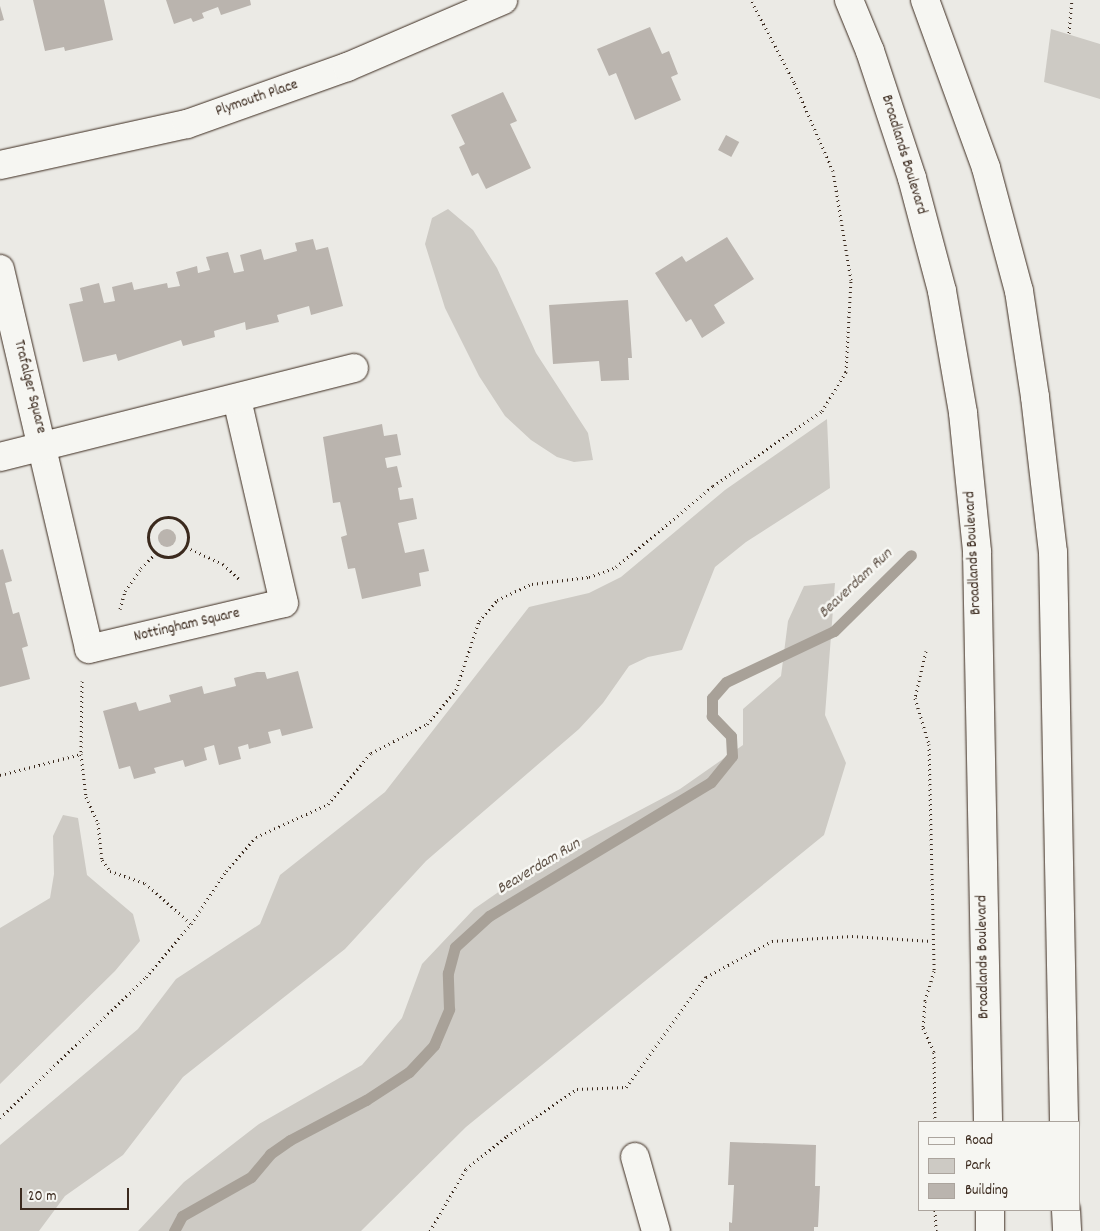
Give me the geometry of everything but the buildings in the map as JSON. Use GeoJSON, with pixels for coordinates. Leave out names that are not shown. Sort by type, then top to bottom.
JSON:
{"type":"FeatureCollection","features":[{"type":"Feature","properties":{"kind":"main road","name":"Plymouth Place"},"geometry":{"type":"LineString","coordinates":[[0,165],[187,124],[347,67],[503,0]]}},
{"type":"Feature","properties":{"kind":"main road","name":"Broadlands Boulevard"},"geometry":{"type":"LineString","coordinates":[[848,0],[870,51],[912,178],[942,291],[963,413],[977,552],[988,1121]]}},
{"type":"Feature","properties":{"kind":"main road"},"geometry":{"type":"LineString","coordinates":[[925,0],[986,168],[1019,291],[1035,397],[1053,552],[1064,1121]]}},
{"type":"Feature","properties":{"kind":"main road","name":"Trafalger Square"},"geometry":{"type":"LineString","coordinates":[[0,269],[43,446]]}},
{"type":"Feature","properties":{"kind":"main road"},"geometry":{"type":"LineString","coordinates":[[0,457],[237,399],[354,368]]}},
{"type":"Feature","properties":{"kind":"main road","name":"Nottingham Square"},"geometry":{"type":"LineString","coordinates":[[89,649],[284,603],[237,399]]}},
{"type":"Feature","properties":{"kind":"main road"},"geometry":{"type":"LineString","coordinates":[[43,446],[89,649]]}},
{"type":"Feature","properties":{"kind":"main road"},"geometry":{"type":"LineString","coordinates":[[635,1156],[656,1231]]}},
{"type":"Feature","properties":{"kind":"main road"},"geometry":{"type":"LineString","coordinates":[[990,1211],[990,1231]]}},
{"type":"Feature","properties":{"kind":"main road"},"geometry":{"type":"LineString","coordinates":[[1066,1211],[1067,1231]]}},
{"type":"Feature","properties":{"kind":"path"},"geometry":{"type":"LineString","coordinates":[[0,1118],[146,977],[191,924],[226,871],[256,837],[328,804],[371,753],[426,724],[456,690],[479,621],[497,600],[532,584],[589,578],[616,567],[713,486],[822,411],[846,372],[851,280],[833,171],[794,82],[751,0]]}},
{"type":"Feature","properties":{"kind":"path"},"geometry":{"type":"LineString","coordinates":[[1069,33],[1072,0]]}},
{"type":"Feature","properties":{"kind":"path"},"geometry":{"type":"LineString","coordinates":[[164,517],[175,518],[184,525],[188,536],[186,547],[172,557],[155,554],[148,544],[148,533],[153,523],[164,517]]}},
{"type":"Feature","properties":{"kind":"path"},"geometry":{"type":"LineString","coordinates":[[186,547],[224,564],[263,608]]}},
{"type":"Feature","properties":{"kind":"path"},"geometry":{"type":"LineString","coordinates":[[118,642],[118,612],[125,591],[141,568],[155,554]]}},
{"type":"Feature","properties":{"kind":"path"},"geometry":{"type":"LineString","coordinates":[[89,649],[82,663],[81,754],[86,797],[98,822],[102,860],[110,871],[145,883],[191,924]]}},
{"type":"Feature","properties":{"kind":"path"},"geometry":{"type":"LineString","coordinates":[[926,651],[915,698],[929,744],[934,971],[925,1001],[924,1028],[934,1052],[934,1121]]}},
{"type":"Feature","properties":{"kind":"path"},"geometry":{"type":"LineString","coordinates":[[0,775],[81,754]]}},
{"type":"Feature","properties":{"kind":"path"},"geometry":{"type":"LineString","coordinates":[[430,1231],[466,1168],[507,1136],[577,1089],[626,1087],[706,977],[772,940],[852,936],[932,941]]}},
{"type":"Feature","properties":{"kind":"path"},"geometry":{"type":"LineString","coordinates":[[936,1211],[936,1231]]}},
{"type":"Feature","properties":{"kind":"green space"},"geometry":{"type":"Polygon","coordinates":[[[1051,29],[1100,44],[1100,99],[1044,82],[1051,29]]]}},
{"type":"Feature","properties":{"kind":"green space"},"geometry":{"type":"Polygon","coordinates":[[[448,209],[473,230],[497,268],[536,353],[588,433],[593,460],[574,462],[557,457],[531,440],[505,416],[479,376],[445,308],[425,244],[432,218],[448,209]]]}},
{"type":"Feature","properties":{"kind":"green space"},"geometry":{"type":"Polygon","coordinates":[[[827,419],[830,488],[746,542],[715,567],[682,650],[648,657],[629,666],[603,703],[579,729],[426,861],[345,949],[183,1077],[123,1155],[65,1196],[39,1231],[0,1231],[0,1145],[138,1029],[176,979],[260,924],[280,875],[385,792],[529,607],[589,593],[621,577],[725,490],[827,419]]]}},
{"type":"Feature","properties":{"kind":"green space"},"geometry":{"type":"Polygon","coordinates":[[[835,583],[825,715],[846,763],[824,835],[466,1127],[361,1231],[138,1231],[184,1182],[259,1124],[362,1065],[402,1018],[422,964],[474,909],[542,862],[680,789],[743,745],[743,709],[781,676],[788,621],[804,586],[835,583]]]}},
{"type":"Feature","properties":{"kind":"green space"},"geometry":{"type":"Polygon","coordinates":[[[63,815],[78,818],[87,875],[133,914],[140,941],[115,971],[0,1084],[0,928],[50,898],[54,874],[53,836],[63,815]]]}},
{"type":"Feature","properties":{"kind":"waterway","name":"Beaverdam Run"},"geometry":{"type":"LineString","coordinates":[[174,1231],[182,1216],[251,1177],[270,1154],[290,1140],[366,1100],[409,1072],[434,1045],[449,1009],[448,973],[455,947],[489,916],[711,782],[732,756],[731,736],[712,716],[712,698],[726,682],[834,631],[911,555]]}}]}
